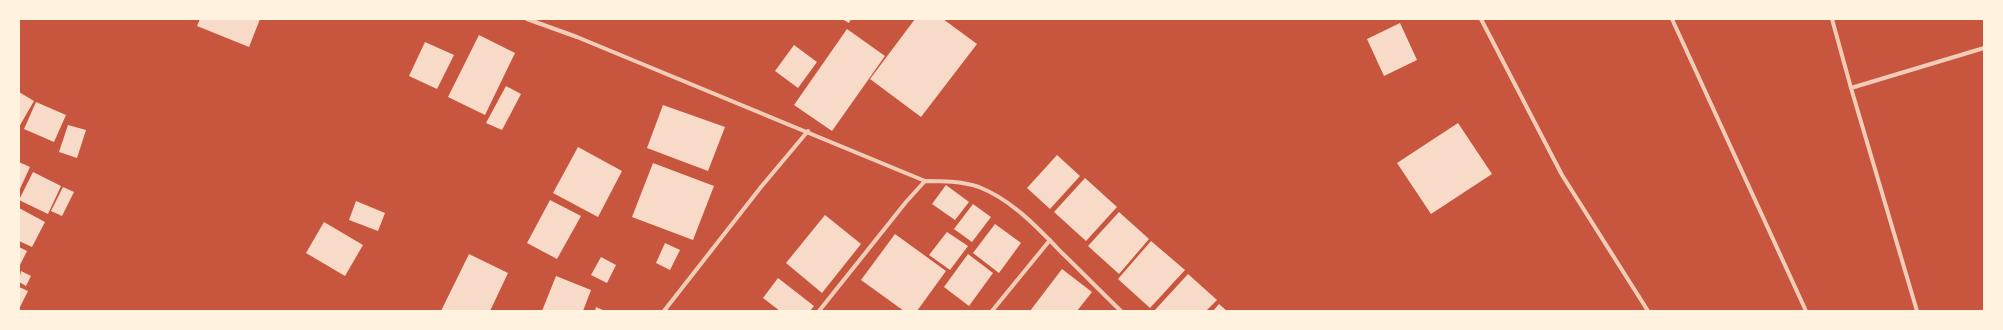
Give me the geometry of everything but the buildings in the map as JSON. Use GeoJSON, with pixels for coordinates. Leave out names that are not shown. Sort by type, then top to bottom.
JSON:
{"type":"FeatureCollection","features":[{"type":"Feature","properties":{"kind":"street"},"geometry":{"type":"LineString","coordinates":[[527,19],[584,40],[925,181],[953,181],[978,187],[993,194],[1016,209],[1050,240],[1121,311]]}},
{"type":"Feature","properties":{"kind":"street"},"geometry":{"type":"LineString","coordinates":[[1481,19],[1562,175],[1648,311]]}},
{"type":"Feature","properties":{"kind":"street"},"geometry":{"type":"LineString","coordinates":[[1672,19],[1806,311]]}},
{"type":"Feature","properties":{"kind":"street"},"geometry":{"type":"LineString","coordinates":[[1832,19],[1916,311]]}},
{"type":"Feature","properties":{"kind":"street"},"geometry":{"type":"LineString","coordinates":[[1851,88],[1984,48]]}},
{"type":"Feature","properties":{"kind":"street"},"geometry":{"type":"LineString","coordinates":[[664,311],[761,187],[808,132]]}},
{"type":"Feature","properties":{"kind":"street"},"geometry":{"type":"LineString","coordinates":[[819,311],[906,202],[925,181]]}},
{"type":"Feature","properties":{"kind":"street"},"geometry":{"type":"LineString","coordinates":[[992,311],[1050,240]]}}]}
